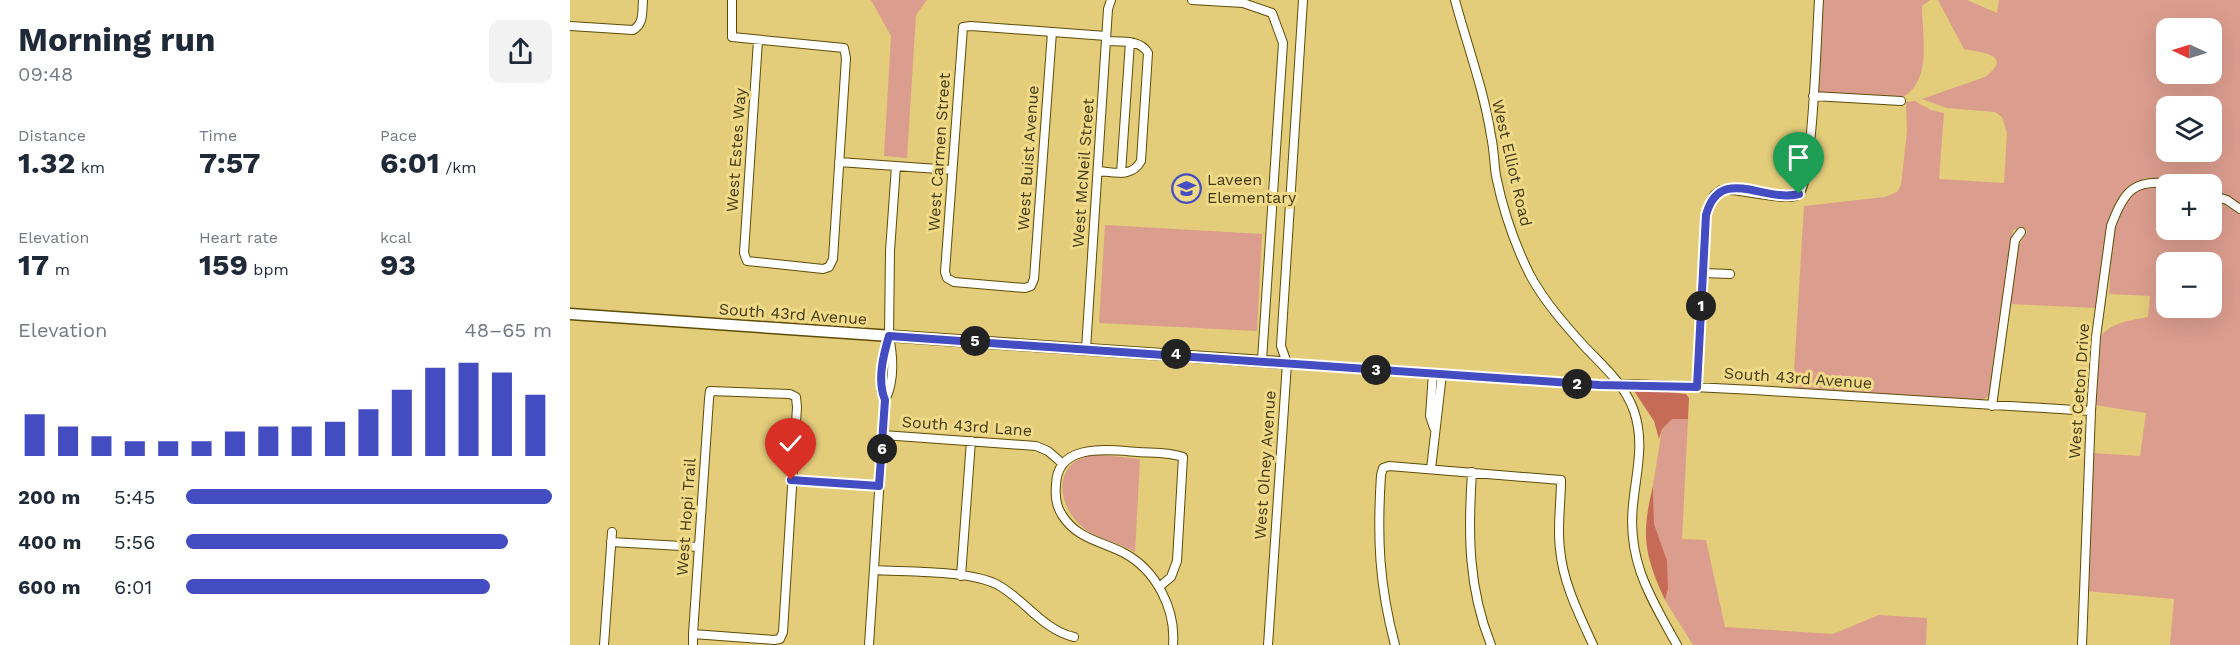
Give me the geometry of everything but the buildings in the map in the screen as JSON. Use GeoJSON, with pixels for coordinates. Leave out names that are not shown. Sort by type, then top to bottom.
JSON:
{"type":"FeatureCollection","features":[{"type":"Feature","properties":{"kind":"street"},"geometry":{"type":"LineString","coordinates":[[570,26],[633,30],[638,27],[643,0]]}},
{"type":"Feature","properties":{"kind":"street"},"geometry":{"type":"LineString","coordinates":[[732,0],[730,31],[732,37],[844,48],[846,58],[839,162],[952,170]]}},
{"type":"Feature","properties":{"kind":"street","name":"West McNeil Street"},"geometry":{"type":"LineString","coordinates":[[1086,349],[1106,39],[1111,0]]}},
{"type":"Feature","properties":{"kind":"street"},"geometry":{"type":"LineString","coordinates":[[1192,0],[1234,1],[1272,13],[1283,42],[1262,360]]}},
{"type":"Feature","properties":{"kind":"street","name":"West Olney Avenue"},"geometry":{"type":"LineString","coordinates":[[1268,645],[1287,363],[1281,346],[1303,0]]}},
{"type":"Feature","properties":{"kind":"street","name":"West Elliot Road"},"geometry":{"type":"LineString","coordinates":[[1455,0],[1491,135],[1496,177],[1515,241],[1530,275],[1546,299],[1572,333],[1622,386],[1634,411],[1640,433],[1639,472],[1633,506],[1634,546],[1641,579],[1677,645]]}},
{"type":"Feature","properties":{"kind":"street"},"geometry":{"type":"LineString","coordinates":[[1697,387],[1706,215],[1714,195],[1721,190],[1735,189],[1790,197],[1799,194],[1804,189],[1809,160],[1819,0]]}},
{"type":"Feature","properties":{"kind":"street","name":"West Carmen Street"},"geometry":{"type":"LineString","coordinates":[[947,278],[945,272],[963,27],[1052,32]]}},
{"type":"Feature","properties":{"kind":"street"},"geometry":{"type":"LineString","coordinates":[[1052,32],[1130,42],[1139,44],[1148,53],[1141,161],[1131,172],[1098,171]]}},
{"type":"Feature","properties":{"kind":"street","name":"West Buist Avenue"},"geometry":{"type":"LineString","coordinates":[[947,278],[966,283],[1025,288],[1031,286],[1034,279],[1052,32]]}},
{"type":"Feature","properties":{"kind":"street","name":"West Estes Way"},"geometry":{"type":"LineString","coordinates":[[758,40],[744,253],[747,261],[823,269],[830,267],[833,259],[839,162]]}},
{"type":"Feature","properties":{"kind":"street"},"geometry":{"type":"LineString","coordinates":[[1121,173],[1130,42]]}},
{"type":"Feature","properties":{"kind":"street"},"geometry":{"type":"LineString","coordinates":[[1813,96],[1900,101]]}},
{"type":"Feature","properties":{"kind":"street"},"geometry":{"type":"LineString","coordinates":[[869,645],[885,400],[890,390],[892,354],[889,336],[890,251],[896,166]]}},
{"type":"Feature","properties":{"kind":"street","name":"West Ceton Drive"},"geometry":{"type":"LineString","coordinates":[[2082,645],[2096,337],[2111,226],[2117,210],[2137,185],[2146,182],[2156,183]]}},
{"type":"Feature","properties":{"kind":"street"},"geometry":{"type":"LineString","coordinates":[[2222,198],[2240,208]]}},
{"type":"Feature","properties":{"kind":"street"},"geometry":{"type":"LineString","coordinates":[[1992,406],[2015,240],[2021,232]]}},
{"type":"Feature","properties":{"kind":"street"},"geometry":{"type":"LineString","coordinates":[[1703,273],[1730,274]]}},
{"type":"Feature","properties":{"kind":"street","name":"South 43rd Avenue"},"geometry":{"type":"LineString","coordinates":[[570,314],[1622,386],[1633,384],[1697,387],[2091,411]]}},
{"type":"Feature","properties":{"kind":"street"},"geometry":{"type":"LineString","coordinates":[[1431,469],[1438,374]]}},
{"type":"Feature","properties":{"kind":"street","name":"West Hopi Trail"},"geometry":{"type":"LineString","coordinates":[[693,645],[710,391],[789,394],[796,397],[791,480]]}},
{"type":"Feature","properties":{"kind":"street","name":"South 43rd Lane"},"geometry":{"type":"LineString","coordinates":[[883,435],[1036,446],[1048,451],[1063,464]]}},
{"type":"Feature","properties":{"kind":"street"},"geometry":{"type":"LineString","coordinates":[[962,576],[971,441]]}},
{"type":"Feature","properties":{"kind":"street"},"geometry":{"type":"LineString","coordinates":[[1159,587],[1171,577],[1177,561],[1183,456],[1092,450],[1078,453],[1063,464],[1056,480],[1058,509],[1079,534],[1135,561],[1159,587],[1171,617],[1173,645]]}},
{"type":"Feature","properties":{"kind":"street"},"geometry":{"type":"LineString","coordinates":[[1395,645],[1384,603],[1377,531],[1383,468],[1431,469],[1561,480],[1559,536],[1562,564],[1571,596],[1593,645]]}},
{"type":"Feature","properties":{"kind":"street"},"geometry":{"type":"LineString","coordinates":[[1472,472],[1469,553],[1476,602],[1491,645]]}},
{"type":"Feature","properties":{"kind":"street"},"geometry":{"type":"LineString","coordinates":[[693,634],[780,639],[783,632],[791,480],[879,486]]}},
{"type":"Feature","properties":{"kind":"street"},"geometry":{"type":"LineString","coordinates":[[604,645],[611,537],[699,547]]}},
{"type":"Feature","properties":{"kind":"street"},"geometry":{"type":"LineString","coordinates":[[874,570],[962,576],[999,585],[1050,627],[1074,637]]}},
{"type":"Feature","properties":{"kind":"shaded area"},"geometry":{"type":"Polygon","coordinates":[[[871,0],[927,0],[916,15],[907,158],[884,156],[891,36],[871,0]]]}},
{"type":"Feature","properties":{"kind":"shaded area"},"geometry":{"type":"Polygon","coordinates":[[[1821,0],[1930,0],[1922,6],[1924,57],[1918,81],[1911,91],[1901,98],[1815,93],[1821,0]]]}},
{"type":"Feature","properties":{"kind":"shaded area"},"geometry":{"type":"Polygon","coordinates":[[[1938,0],[1967,0],[1997,13],[1999,0],[2240,0],[2240,205],[2222,197],[2222,174],[2156,174],[2156,179],[2145,178],[2129,188],[2115,208],[2097,308],[2010,304],[2016,250],[2027,232],[2024,228],[2013,230],[1992,393],[1982,401],[1793,389],[1804,206],[1885,197],[1897,192],[1901,185],[1907,131],[1906,102],[1915,101],[1931,110],[1944,113],[1939,179],[2004,183],[2007,133],[2002,117],[1995,112],[1947,108],[1922,99],[1985,77],[1997,63],[1995,58],[1964,49],[1938,0]]]}},
{"type":"Feature","properties":{"kind":"shaded area"},"geometry":{"type":"Polygon","coordinates":[[[2156,186],[2156,240],[2222,240],[2222,202],[2240,211],[2240,645],[2170,645],[2174,599],[2085,591],[2092,453],[2140,456],[2146,413],[2095,405],[2101,336],[2117,324],[2148,317],[2150,296],[2109,294],[2114,236],[2122,210],[2139,187],[2156,186]]]}},
{"type":"Feature","properties":{"kind":"shaded area"},"geometry":{"type":"Polygon","coordinates":[[[1105,225],[1262,234],[1257,331],[1099,323],[1105,225]]]}},
{"type":"Feature","properties":{"kind":"shaded area"},"geometry":{"type":"Polygon","coordinates":[[[1632,388],[1686,394],[1689,398],[1688,419],[1672,419],[1662,429],[1659,439],[1654,421],[1632,388]]]}},
{"type":"Feature","properties":{"kind":"shaded area"},"geometry":{"type":"Polygon","coordinates":[[[1672,419],[1688,419],[1682,539],[1706,540],[1725,627],[1833,634],[1879,615],[1927,618],[1926,645],[1693,645],[1665,600],[1668,589],[1654,524],[1653,486],[1662,429],[1672,419]]]}},
{"type":"Feature","properties":{"kind":"shaded area"},"geometry":{"type":"Polygon","coordinates":[[[1092,454],[1140,459],[1135,552],[1096,536],[1083,528],[1065,503],[1063,483],[1065,474],[1073,463],[1092,454]]]}},
{"type":"Feature","properties":{"kind":"shaded area"},"geometry":{"type":"Polygon","coordinates":[[[1653,486],[1654,524],[1667,561],[1668,589],[1665,600],[1653,570],[1647,544],[1647,518],[1653,486]]]}},
{"type":"Feature","properties":{"kind":"place","name":"Laveen Elementary"},"geometry":{"type":"Point","coordinates":[1186,188]}},
{"type":"Feature","properties":{"kind":"route"},"geometry":{"type":"LineString","coordinates":[[791,480],[879,486],[885,400],[881,390],[884,354],[889,336],[1599,385],[1697,387],[1706,215],[1710,202],[1721,190],[1735,189],[1790,197],[1799,194]]}}]}
